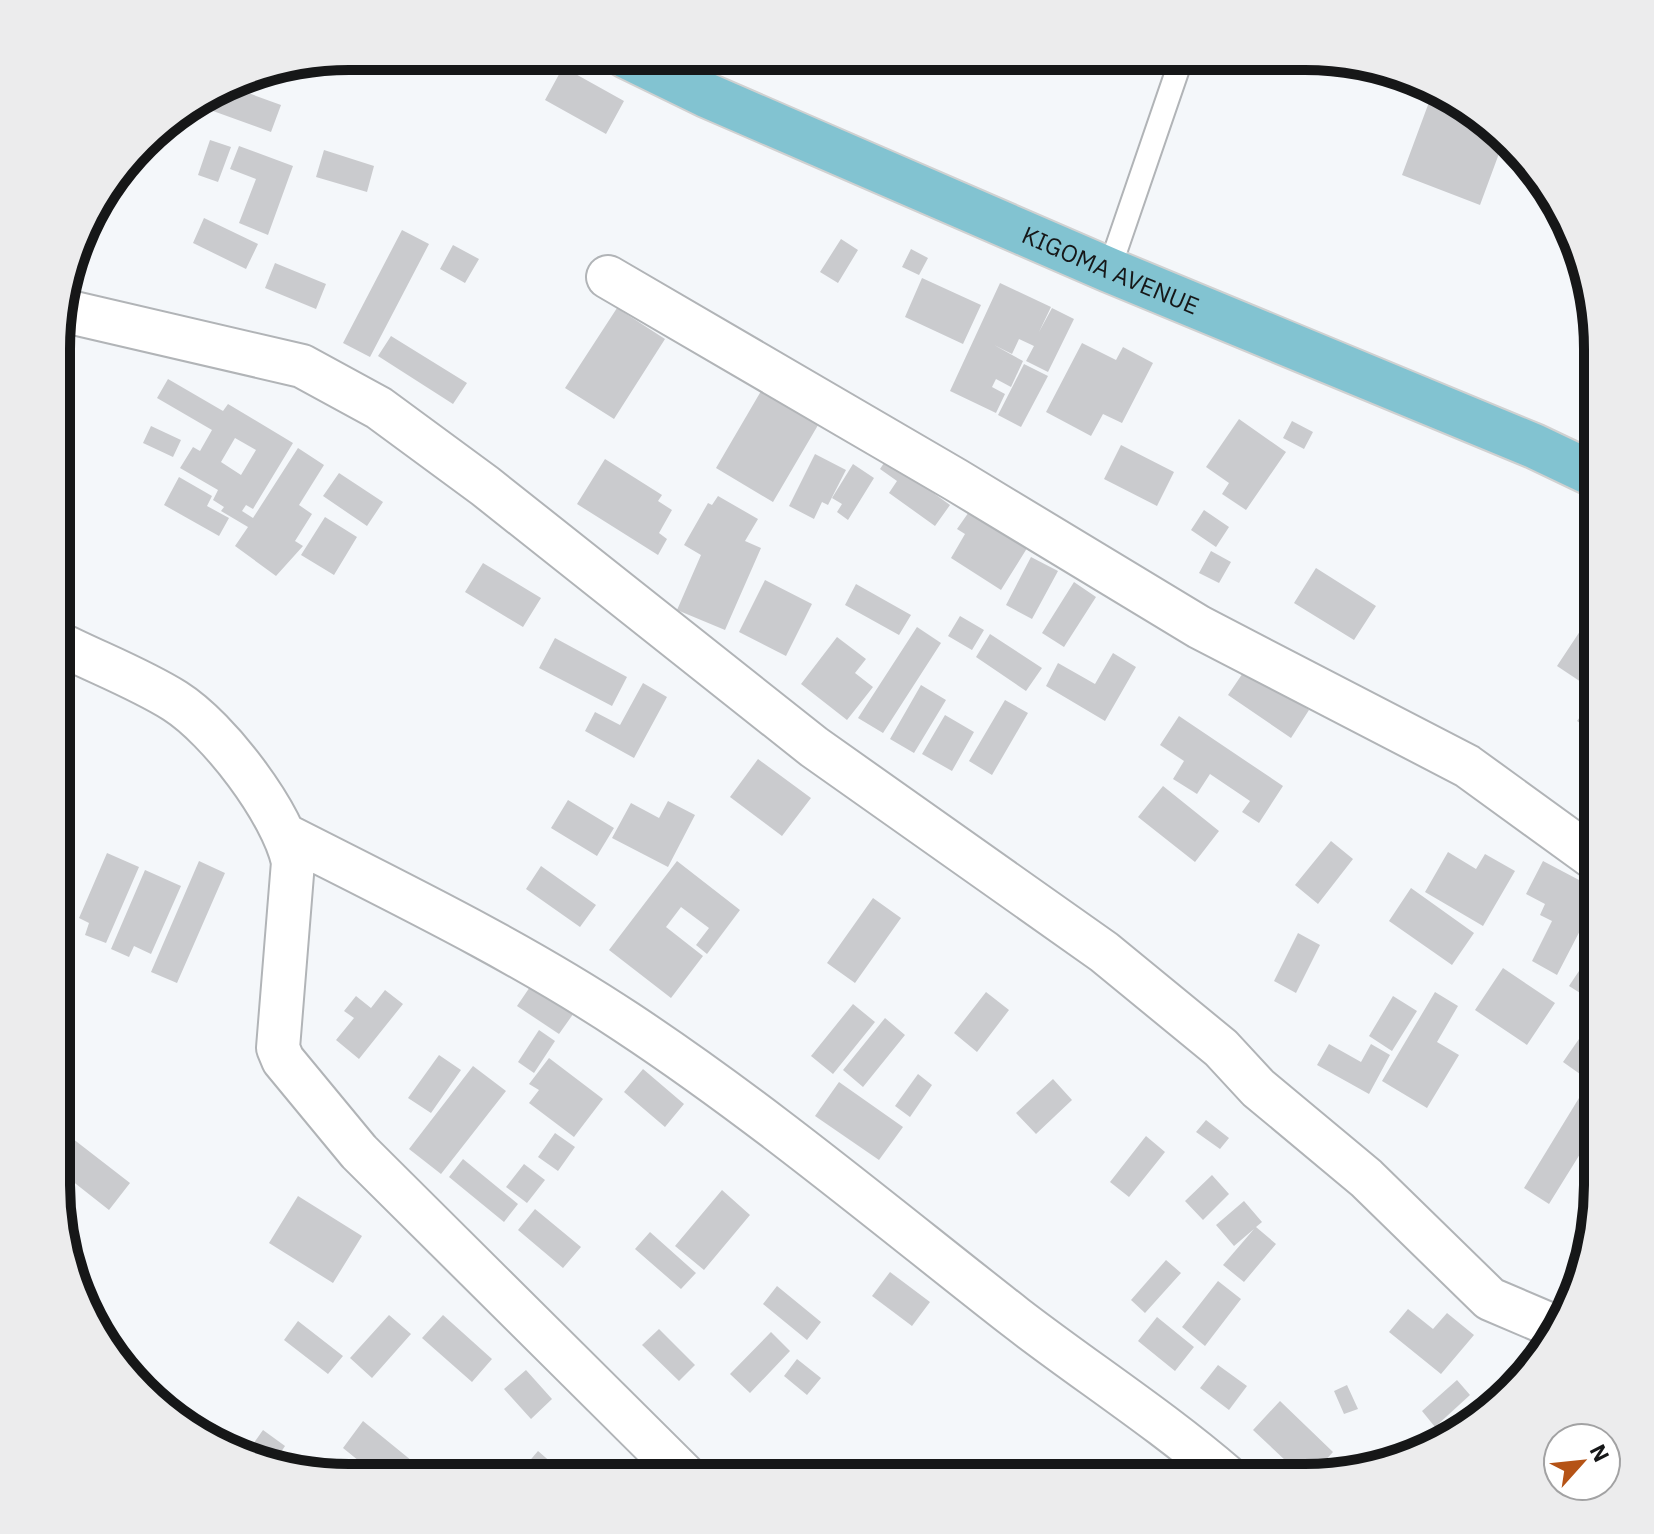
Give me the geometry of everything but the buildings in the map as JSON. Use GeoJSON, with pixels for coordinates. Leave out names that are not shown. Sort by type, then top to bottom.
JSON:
{"type":"FeatureCollection","features":[{"type":"Feature","properties":{"kind":"main road","name":"KIGOMA AVENUE"},"geometry":{"type":"LineString","coordinates":[[657,71],[1109,270],[1534,446],[1583,469]]}},
{"type":"Feature","properties":{"kind":"street"},"geometry":{"type":"LineString","coordinates":[[608,277],[1199,627],[1467,766],[1584,851]]}},
{"type":"Feature","properties":{"kind":"street"},"geometry":{"type":"LineString","coordinates":[[72,313],[302,366],[379,408],[497,495],[814,747],[1104,952],[1221,1048],[1258,1088],[1366,1178],[1490,1299],[1547,1323]]}},
{"type":"Feature","properties":{"kind":"street"},"geometry":{"type":"LineString","coordinates":[[70,649],[177,702],[231,753],[287,836],[293,862],[293,898],[278,1048],[283,1060],[359,1152],[673,1464]]}},
{"type":"Feature","properties":{"kind":"street"},"geometry":{"type":"LineString","coordinates":[[287,836],[466,928],[625,1021],[768,1124],[1027,1326],[1180,1437],[1211,1463]]}},
{"type":"Feature","properties":{"kind":"lane"},"geometry":{"type":"LineString","coordinates":[[1109,270],[1177,71]]}}]}
